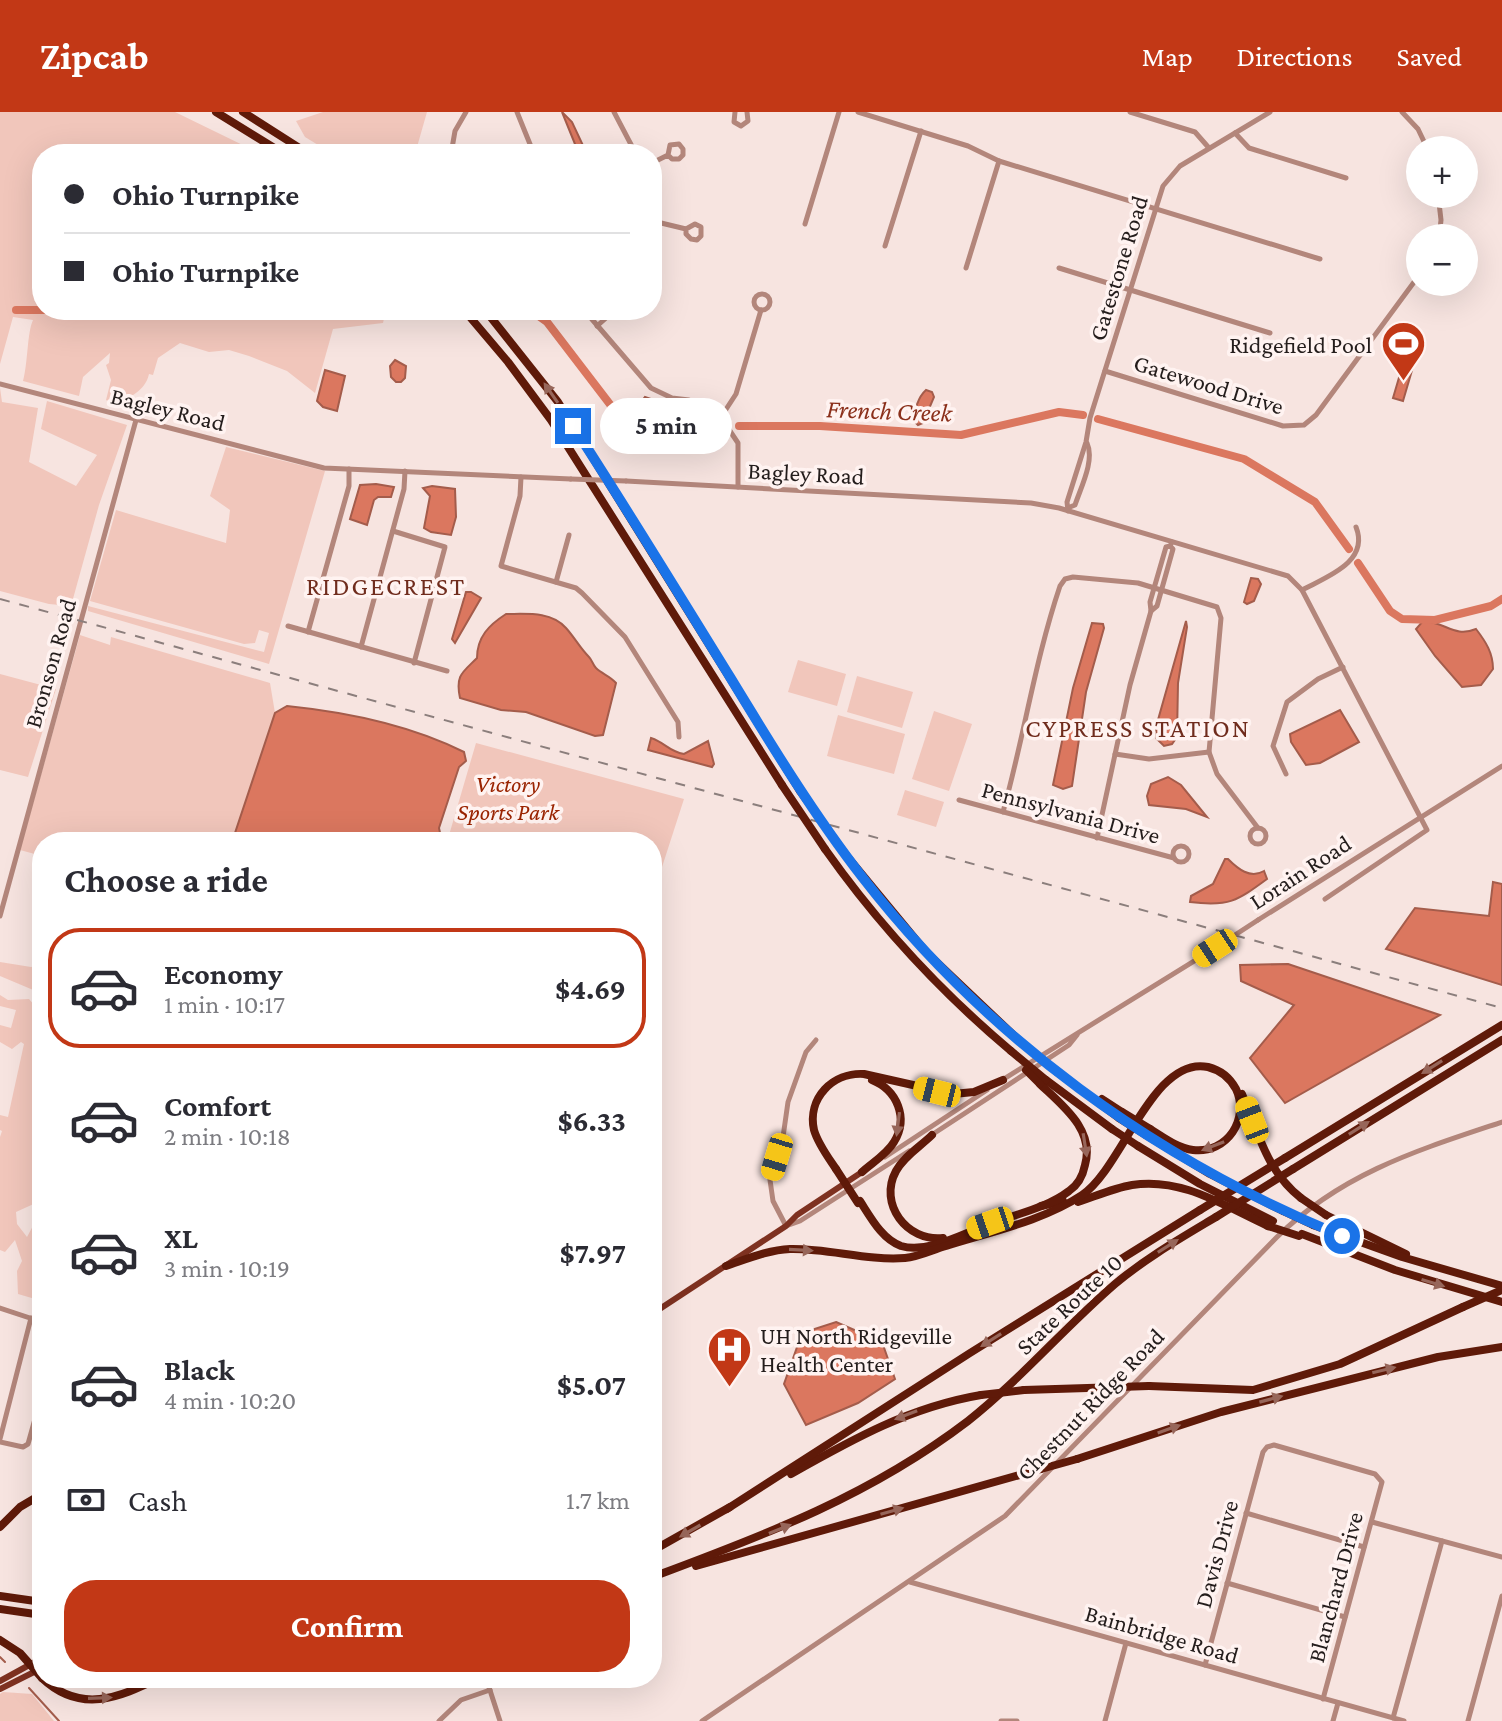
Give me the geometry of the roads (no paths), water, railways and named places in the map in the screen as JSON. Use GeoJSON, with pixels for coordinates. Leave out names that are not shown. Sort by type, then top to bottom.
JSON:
{"type":"FeatureCollection","features":[{"type":"Feature","properties":{"kind":"highway"},"geometry":{"type":"LineString","coordinates":[[216,112],[268,144]]}},
{"type":"Feature","properties":{"kind":"highway"},"geometry":{"type":"LineString","coordinates":[[243,112],[293,144]]}},
{"type":"Feature","properties":{"kind":"highway"},"geometry":{"type":"LineString","coordinates":[[472,320],[551,420],[825,849],[906,950],[1043,1082],[1078,1124],[1087,1152],[1084,1169],[1075,1186],[1041,1206]]}},
{"type":"Feature","properties":{"kind":"highway"},"geometry":{"type":"LineString","coordinates":[[493,320],[558,402],[800,791],[846,855],[927,953],[1057,1072],[1210,1174],[1313,1225],[1502,1288]]}},
{"type":"Feature","properties":{"kind":"highway","name":"State Route 10"},"geometry":{"type":"LineString","coordinates":[[727,1509],[970,1353],[1500,1026]]}},
{"type":"Feature","properties":{"kind":"highway","name":"State Route 10"},"geometry":{"type":"LineString","coordinates":[[662,1574],[787,1527],[903,1467],[1007,1388],[1125,1276],[1502,1040]]}},
{"type":"Feature","properties":{"kind":"highway"},"geometry":{"type":"LineString","coordinates":[[859,1202],[884,1235],[903,1246],[925,1246],[1068,1199],[1089,1185],[1163,1079],[1180,1066],[1198,1063],[1216,1066],[1235,1081],[1270,1163],[1287,1186],[1326,1215],[1432,1267]]}},
{"type":"Feature","properties":{"kind":"highway"},"geometry":{"type":"LineString","coordinates":[[1051,1210],[1079,1197],[1098,1181],[1156,1094],[1174,1074],[1190,1067],[1208,1067],[1223,1074],[1235,1087],[1240,1101],[1239,1120],[1230,1136],[1215,1147],[1186,1149],[1148,1132]]}},
{"type":"Feature","properties":{"kind":"highway"},"geometry":{"type":"LineString","coordinates":[[937,1248],[912,1252],[893,1247],[878,1234],[816,1136],[813,1115],[823,1091],[838,1078],[851,1074],[864,1074],[953,1094],[974,1092],[1003,1080]]}},
{"type":"Feature","properties":{"kind":"highway"},"geometry":{"type":"LineString","coordinates":[[837,1168],[819,1131],[819,1108],[824,1096],[839,1082],[854,1077],[868,1078],[892,1093],[901,1121],[892,1144],[862,1172]]}},
{"type":"Feature","properties":{"kind":"highway"},"geometry":{"type":"LineString","coordinates":[[1043,1082],[1138,1146],[1270,1224]]}},
{"type":"Feature","properties":{"kind":"highway"},"geometry":{"type":"LineString","coordinates":[[932,1135],[904,1159],[895,1172],[891,1187],[893,1207],[902,1223],[920,1235],[938,1238],[960,1234]]}},
{"type":"Feature","properties":{"kind":"highway"},"geometry":{"type":"LineString","coordinates":[[726,1266],[786,1249],[901,1258],[1129,1186],[1166,1184],[1199,1193],[1270,1224],[1418,1278],[1502,1302]]}},
{"type":"Feature","properties":{"kind":"highway"},"geometry":{"type":"LineString","coordinates":[[662,1545],[886,1423],[926,1408],[981,1395],[1024,1390],[1149,1386],[1255,1389],[1340,1364],[1502,1288]]}},
{"type":"Feature","properties":{"kind":"highway"},"geometry":{"type":"LineString","coordinates":[[662,1574],[1077,1459],[1244,1406],[1438,1357],[1502,1347]]}},
{"type":"Feature","properties":{"kind":"highway"},"geometry":{"type":"LineString","coordinates":[[0,1527],[32,1501]]}},
{"type":"Feature","properties":{"kind":"highway"},"geometry":{"type":"LineString","coordinates":[[0,1596],[32,1601]]}},
{"type":"Feature","properties":{"kind":"highway"},"geometry":{"type":"LineString","coordinates":[[0,1609],[32,1614]]}},
{"type":"Feature","properties":{"kind":"highway"},"geometry":{"type":"LineString","coordinates":[[0,1640],[32,1665]]}},
{"type":"Feature","properties":{"kind":"highway"},"geometry":{"type":"LineString","coordinates":[[60,1688],[69,1695],[95,1700],[125,1695],[139,1688]]}},
{"type":"Feature","properties":{"kind":"main road","name":"Lorain Road"},"geometry":{"type":"LineString","coordinates":[[662,1308],[862,1172]]}},
{"type":"Feature","properties":{"kind":"main road"},"geometry":{"type":"LineString","coordinates":[[0,1681],[32,1673]]}},
{"type":"Feature","properties":{"kind":"main road"},"geometry":{"type":"LineString","coordinates":[[0,1689],[32,1674]]}},
{"type":"Feature","properties":{"kind":"street"},"geometry":{"type":"LineString","coordinates":[[453,144],[455,131],[466,112]]}},
{"type":"Feature","properties":{"kind":"street"},"geometry":{"type":"LineString","coordinates":[[614,112],[631,144]]}},
{"type":"Feature","properties":{"kind":"street"},"geometry":{"type":"LineString","coordinates":[[735,112],[734,122],[741,126],[748,121],[747,112]]}},
{"type":"Feature","properties":{"kind":"street"},"geometry":{"type":"LineString","coordinates":[[805,224],[839,112]]}},
{"type":"Feature","properties":{"kind":"street"},"geometry":{"type":"LineString","coordinates":[[858,112],[968,146],[999,161],[1320,259]]}},
{"type":"Feature","properties":{"kind":"street"},"geometry":{"type":"LineString","coordinates":[[1130,112],[1195,132],[1209,148]]}},
{"type":"Feature","properties":{"kind":"street","name":"Gatestone Road"},"geometry":{"type":"LineString","coordinates":[[1069,509],[1067,502],[1086,442],[1090,418],[1163,186],[1172,173],[1270,112]]}},
{"type":"Feature","properties":{"kind":"street"},"geometry":{"type":"LineString","coordinates":[[1402,112],[1421,136]]}},
{"type":"Feature","properties":{"kind":"street"},"geometry":{"type":"LineString","coordinates":[[518,115],[530,144]]}},
{"type":"Feature","properties":{"kind":"street"},"geometry":{"type":"LineString","coordinates":[[885,246],[921,131]]}},
{"type":"Feature","properties":{"kind":"street"},"geometry":{"type":"LineString","coordinates":[[1235,133],[1249,148],[1346,178]]}},
{"type":"Feature","properties":{"kind":"street"},"geometry":{"type":"LineString","coordinates":[[662,158],[668,155]]}},
{"type":"Feature","properties":{"kind":"street"},"geometry":{"type":"LineString","coordinates":[[966,268],[999,161]]}},
{"type":"Feature","properties":{"kind":"street"},"geometry":{"type":"LineString","coordinates":[[662,223],[686,229]]}},
{"type":"Feature","properties":{"kind":"street"},"geometry":{"type":"LineString","coordinates":[[1059,268],[1270,333]]}},
{"type":"Feature","properties":{"kind":"street","name":"Gatewood Drive"},"geometry":{"type":"LineString","coordinates":[[1105,371],[1283,426],[1304,425],[1323,405],[1406,293]]}},
{"type":"Feature","properties":{"kind":"street"},"geometry":{"type":"LineString","coordinates":[[721,417],[736,394],[761,310]]}},
{"type":"Feature","properties":{"kind":"street"},"geometry":{"type":"LineString","coordinates":[[592,320],[651,388],[672,398],[710,407],[721,417],[738,443],[738,487]]}},
{"type":"Feature","properties":{"kind":"street"},"geometry":{"type":"LineString","coordinates":[[597,326],[604,320]]}},
{"type":"Feature","properties":{"kind":"street","name":"Bagley Road"},"geometry":{"type":"LineString","coordinates":[[0,384],[325,468],[1031,503],[1069,509],[1171,544],[1281,573],[1302,590]]}},
{"type":"Feature","properties":{"kind":"street","name":"Bronson Road"},"geometry":{"type":"LineString","coordinates":[[0,916],[136,420]]}},
{"type":"Feature","properties":{"kind":"street"},"geometry":{"type":"LineString","coordinates":[[308,632],[349,486],[349,469]]}},
{"type":"Feature","properties":{"kind":"street"},"geometry":{"type":"LineString","coordinates":[[361,647],[404,489],[405,471]]}},
{"type":"Feature","properties":{"kind":"street"},"geometry":{"type":"LineString","coordinates":[[521,477],[520,496],[501,566],[576,588],[625,637],[678,722],[679,737]]}},
{"type":"Feature","properties":{"kind":"street"},"geometry":{"type":"LineString","coordinates":[[1356,527],[1359,538],[1350,562],[1302,590],[1421,816]]}},
{"type":"Feature","properties":{"kind":"street"},"geometry":{"type":"LineString","coordinates":[[393,531],[445,547],[414,663]]}},
{"type":"Feature","properties":{"kind":"street"},"geometry":{"type":"LineString","coordinates":[[556,582],[569,535]]}},
{"type":"Feature","properties":{"kind":"street"},"geometry":{"type":"LineString","coordinates":[[1097,838],[1130,685],[1151,611],[1149,604],[1166,547],[1171,544],[1173,549],[1157,606],[1151,611]]}},
{"type":"Feature","properties":{"kind":"street"},"geometry":{"type":"LineString","coordinates":[[1003,812],[1020,749],[1037,661],[1062,583],[1073,577],[1134,582],[1213,604],[1220,613],[1209,752],[1217,774],[1258,828]]}},
{"type":"Feature","properties":{"kind":"street"},"geometry":{"type":"LineString","coordinates":[[288,626],[447,671]]}},
{"type":"Feature","properties":{"kind":"street"},"geometry":{"type":"LineString","coordinates":[[1286,774],[1273,746],[1286,704],[1314,682],[1343,667]]}},
{"type":"Feature","properties":{"kind":"street"},"geometry":{"type":"LineString","coordinates":[[1115,754],[1149,759],[1209,752]]}},
{"type":"Feature","properties":{"kind":"street","name":"Lorain Road"},"geometry":{"type":"LineString","coordinates":[[862,1172],[1064,1040],[1077,1035],[1502,766]]}},
{"type":"Feature","properties":{"kind":"street","name":"Pennsylvania Drive"},"geometry":{"type":"LineString","coordinates":[[959,800],[1174,858]]}},
{"type":"Feature","properties":{"kind":"street","name":"Lorain Road"},"geometry":{"type":"LineString","coordinates":[[1325,899],[1425,833],[1427,829],[1421,816]]}},
{"type":"Feature","properties":{"kind":"street","name":"Lorain Road"},"geometry":{"type":"LineString","coordinates":[[786,1226],[800,1221],[992,1096],[1069,1045],[1077,1035]]}},
{"type":"Feature","properties":{"kind":"street"},"geometry":{"type":"LineString","coordinates":[[786,1226],[773,1201],[770,1180],[784,1132],[788,1102],[806,1052],[816,1040]]}},
{"type":"Feature","properties":{"kind":"street"},"geometry":{"type":"LineString","coordinates":[[987,1090],[992,1096]]}},
{"type":"Feature","properties":{"kind":"street","name":"Chestnut Ridge Road"},"geometry":{"type":"LineString","coordinates":[[702,1721],[990,1528],[1020,1503],[1277,1237],[1306,1211],[1365,1174],[1407,1153],[1502,1122]]}},
{"type":"Feature","properties":{"kind":"street"},"geometry":{"type":"LineString","coordinates":[[0,1308],[31,1318],[0,1441],[23,1447],[28,1444],[32,1430]]}},
{"type":"Feature","properties":{"kind":"street","name":"Davis Drive"},"geometry":{"type":"LineString","coordinates":[[1205,1665],[1263,1452],[1267,1447],[1274,1445],[1375,1474],[1382,1485]]}},
{"type":"Feature","properties":{"kind":"street","name":"Blanchard Drive"},"geometry":{"type":"LineString","coordinates":[[1323,1699],[1382,1485]]}},
{"type":"Feature","properties":{"kind":"street"},"geometry":{"type":"LineString","coordinates":[[1246,1513],[1364,1547]]}},
{"type":"Feature","properties":{"kind":"street"},"geometry":{"type":"LineString","coordinates":[[1371,1522],[1502,1557]]}},
{"type":"Feature","properties":{"kind":"street"},"geometry":{"type":"LineString","coordinates":[[1393,1718],[1442,1541]]}},
{"type":"Feature","properties":{"kind":"street","name":"Bainbridge Road"},"geometry":{"type":"LineString","coordinates":[[909,1582],[1404,1721]]}},
{"type":"Feature","properties":{"kind":"street"},"geometry":{"type":"LineString","coordinates":[[1227,1583],[1345,1617]]}},
{"type":"Feature","properties":{"kind":"street"},"geometry":{"type":"LineString","coordinates":[[1468,1721],[1502,1596]]}},
{"type":"Feature","properties":{"kind":"street"},"geometry":{"type":"LineString","coordinates":[[1105,1721],[1126,1643]]}},
{"type":"Feature","properties":{"kind":"street"},"geometry":{"type":"LineString","coordinates":[[439,1721],[461,1700],[490,1690],[500,1721]]}},
{"type":"Feature","properties":{"kind":"street"},"geometry":{"type":"LineString","coordinates":[[1333,1721],[1338,1703]]}},
{"type":"Feature","properties":{"kind":"street"},"geometry":{"type":"LineString","coordinates":[[1001,1721],[1017,1721]]}},
{"type":"Feature","properties":{"kind":"waterway","name":"French Creek"},"geometry":{"type":"LineString","coordinates":[[16,310],[32,310]]}},
{"type":"Feature","properties":{"kind":"waterway","name":"French Creek"},"geometry":{"type":"LineString","coordinates":[[544,320],[622,420],[634,424],[717,426]]}},
{"type":"Feature","properties":{"kind":"waterway","name":"French Creek"},"geometry":{"type":"LineString","coordinates":[[739,426],[820,426],[961,435],[1059,412],[1083,415]]}},
{"type":"Feature","properties":{"kind":"waterway","name":"French Creek"},"geometry":{"type":"LineString","coordinates":[[1098,419],[1244,459],[1315,502],[1349,549]]}},
{"type":"Feature","properties":{"kind":"waterway","name":"French Creek"},"geometry":{"type":"LineString","coordinates":[[1358,563],[1390,611],[1402,619],[1435,620],[1491,606],[1502,599]]}},
{"type":"Feature","properties":{"kind":"waterway","name":"French Creek"},"geometry":{"type":"LineString","coordinates":[[0,1657],[5,1662]]}},
{"type":"Feature","properties":{"kind":"waterway","name":"French Creek"},"geometry":{"type":"LineString","coordinates":[[29,1688],[59,1721]]}},
{"type":"Feature","properties":{"kind":"railway"},"geometry":{"type":"LineString","coordinates":[[0,599],[1502,1008]]}},
{"type":"Feature","properties":{"kind":"place","name":"Ridgefield Pool"},"geometry":{"type":"Point","coordinates":[1403,383]}},
{"type":"Feature","properties":{"kind":"place","name":"UH North Ridgeville Health Center"},"geometry":{"type":"Point","coordinates":[729,1388]}},
{"type":"Feature","properties":{"kind":"district","name":"RIDGECREST"},"geometry":{"type":"Point","coordinates":[386,586]}},
{"type":"Feature","properties":{"kind":"district","name":"CYPRESS STATION"},"geometry":{"type":"Point","coordinates":[1138,728]}},
{"type":"Feature","properties":{"kind":"park label","name":"Victory Sports Park"},"geometry":{"type":"Point","coordinates":[508,797]}}]}
